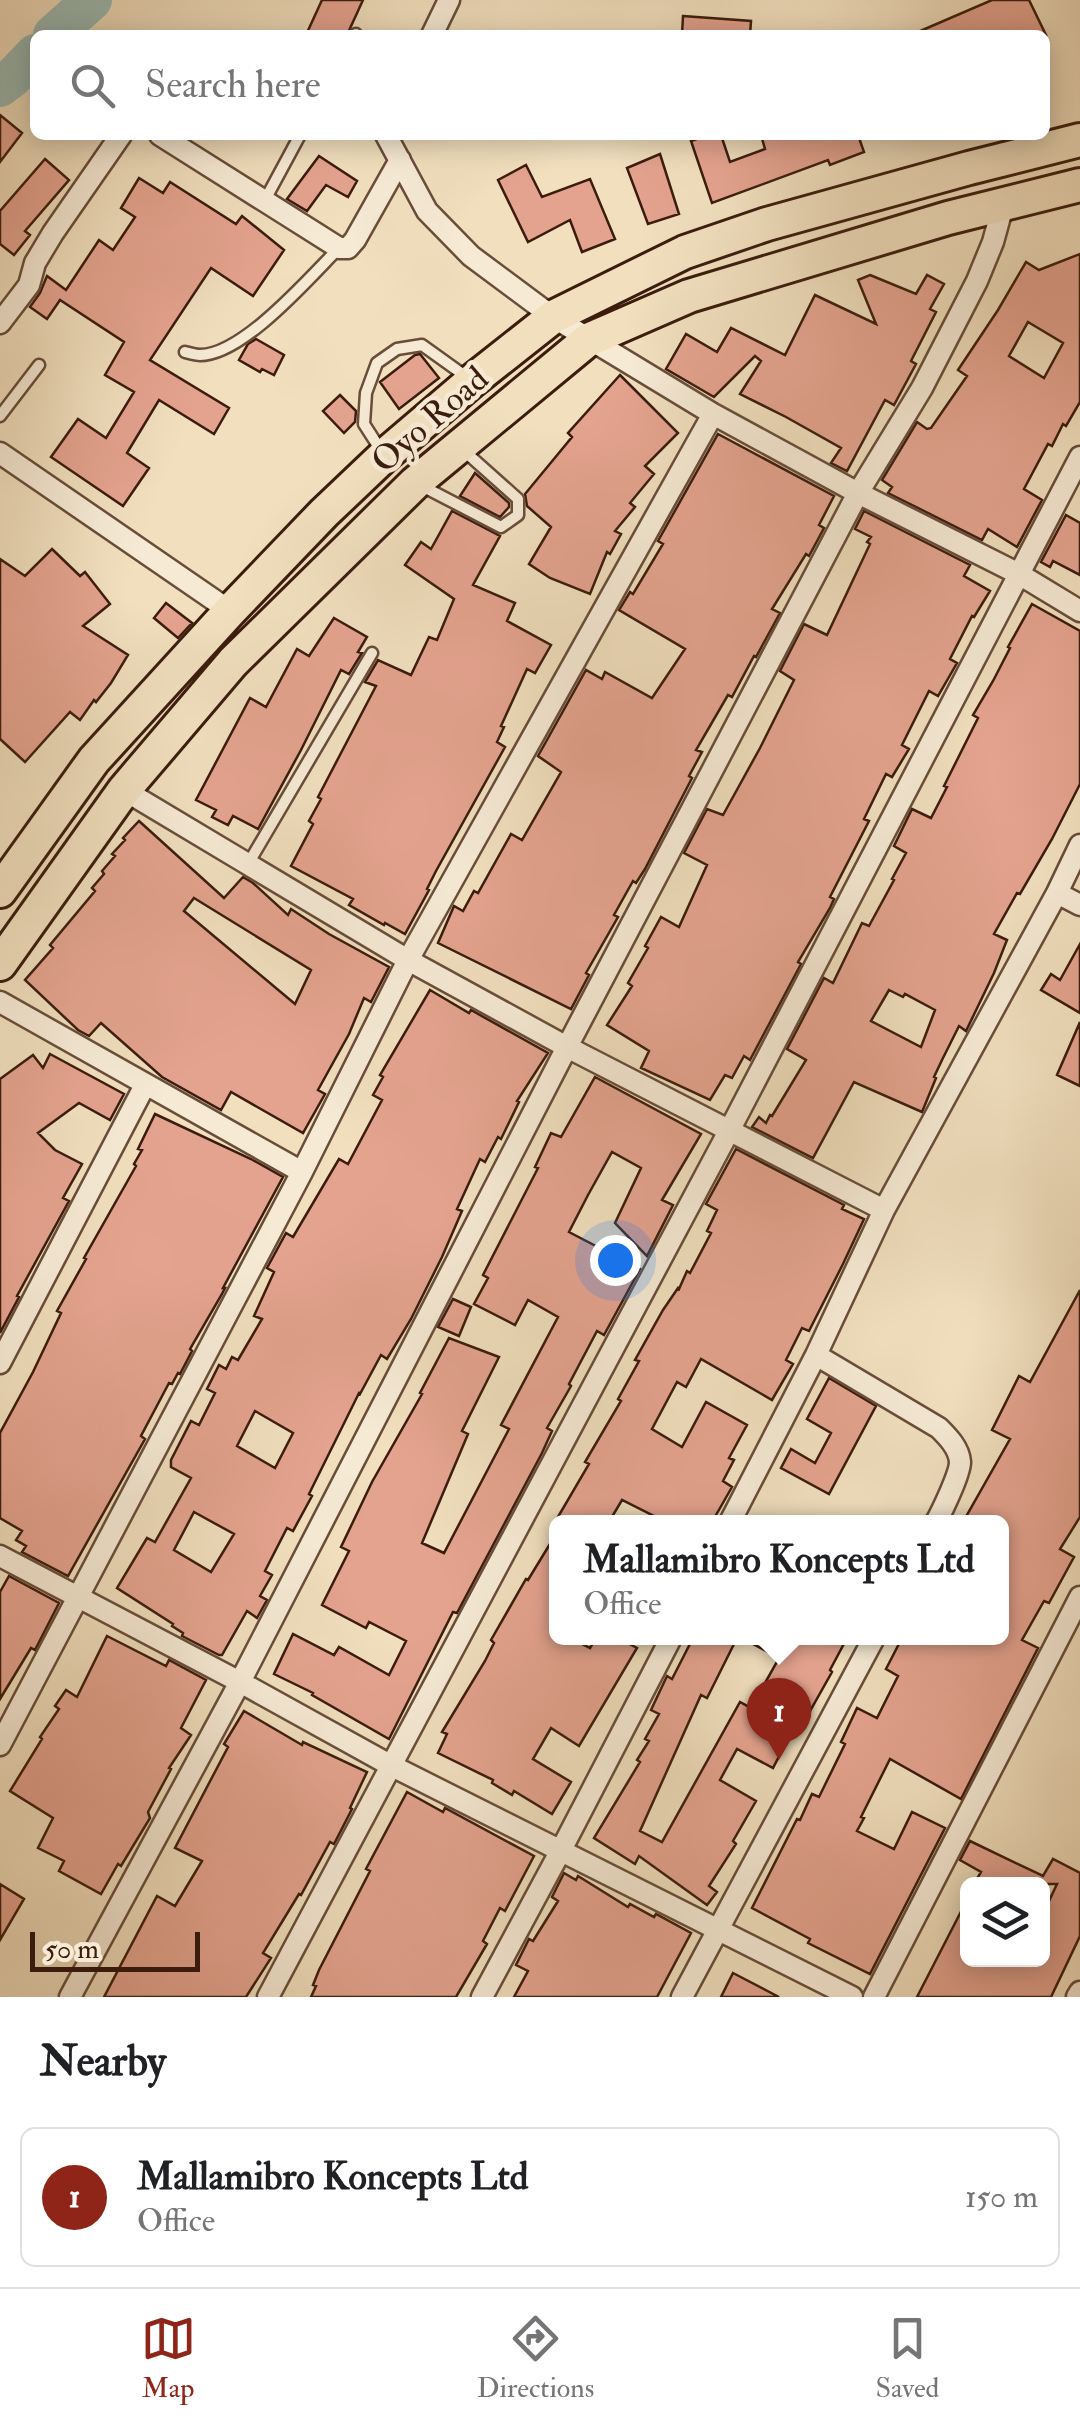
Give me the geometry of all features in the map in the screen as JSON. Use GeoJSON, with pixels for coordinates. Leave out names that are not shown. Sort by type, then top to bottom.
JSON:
{"type":"FeatureCollection","features":[{"type":"Feature","properties":{"kind":"main road","name":"Oyo Road"},"geometry":{"type":"LineString","coordinates":[[0,891],[94,760],[324,513],[384,456],[553,317],[685,252],[766,224],[1080,140]]}},
{"type":"Feature","properties":{"kind":"main road","name":"Oyo Road"},"geometry":{"type":"LineString","coordinates":[[0,964],[124,790],[233,662],[414,483],[588,340],[688,296],[1004,202],[1080,185]]}},
{"type":"Feature","properties":{"kind":"street"},"geometry":{"type":"LineString","coordinates":[[434,30],[448,0]]}},
{"type":"Feature","properties":{"kind":"street"},"geometry":{"type":"LineString","coordinates":[[0,323],[28,285],[34,263],[53,233],[118,140]]}},
{"type":"Feature","properties":{"kind":"street"},"geometry":{"type":"LineString","coordinates":[[168,140],[339,248],[348,248],[355,240],[400,160]]}},
{"type":"Feature","properties":{"kind":"street"},"geometry":{"type":"LineString","coordinates":[[389,140],[427,210],[471,256],[553,317],[713,414],[858,494],[1018,574],[1080,611]]}},
{"type":"Feature","properties":{"kind":"street"},"geometry":{"type":"LineString","coordinates":[[70,1997],[240,1682],[858,494],[922,388],[978,281],[994,242],[1004,202]]}},
{"type":"Feature","properties":{"kind":"street"},"geometry":{"type":"LineString","coordinates":[[0,1745],[302,1172],[408,960],[713,414]]}},
{"type":"Feature","properties":{"kind":"street"},"geometry":{"type":"LineString","coordinates":[[0,453],[230,612]]}},
{"type":"Feature","properties":{"kind":"street"},"geometry":{"type":"LineString","coordinates":[[268,1997],[729,1132],[1080,457]]}},
{"type":"Feature","properties":{"kind":"street"},"geometry":{"type":"LineString","coordinates":[[124,790],[408,960],[567,1047],[884,1210]]}},
{"type":"Feature","properties":{"kind":"street"},"geometry":{"type":"LineString","coordinates":[[734,1515],[816,1355],[884,1210],[1080,846]]}},
{"type":"Feature","properties":{"kind":"street"},"geometry":{"type":"LineString","coordinates":[[1057,893],[1080,904]]}},
{"type":"Feature","properties":{"kind":"street"},"geometry":{"type":"LineString","coordinates":[[0,1002],[302,1172]]}},
{"type":"Feature","properties":{"kind":"street"},"geometry":{"type":"LineString","coordinates":[[0,1363],[145,1085]]}},
{"type":"Feature","properties":{"kind":"street"},"geometry":{"type":"LineString","coordinates":[[816,1355],[939,1428],[953,1442],[960,1462],[940,1515]]}},
{"type":"Feature","properties":{"kind":"street"},"geometry":{"type":"LineString","coordinates":[[0,1556],[390,1765],[852,1997]]}},
{"type":"Feature","properties":{"kind":"street"},"geometry":{"type":"LineString","coordinates":[[874,1997],[1080,1598]]}},
{"type":"Feature","properties":{"kind":"street"},"geometry":{"type":"LineString","coordinates":[[482,1997],[667,1645]]}},
{"type":"Feature","properties":{"kind":"street"},"geometry":{"type":"LineString","coordinates":[[682,1997],[870,1645]]}},
{"type":"Feature","properties":{"kind":"lane"},"geometry":{"type":"LineString","coordinates":[[264,200],[297,140]]}},
{"type":"Feature","properties":{"kind":"lane"},"geometry":{"type":"LineString","coordinates":[[185,352],[212,353],[265,322],[339,248]]}},
{"type":"Feature","properties":{"kind":"lane"},"geometry":{"type":"LineString","coordinates":[[384,456],[364,424],[366,394],[377,363],[397,349],[422,345],[472,382]]}},
{"type":"Feature","properties":{"kind":"lane"},"geometry":{"type":"LineString","coordinates":[[0,416],[40,365]]}},
{"type":"Feature","properties":{"kind":"lane"},"geometry":{"type":"LineString","coordinates":[[414,483],[501,527],[518,515],[518,499],[459,446]]}},
{"type":"Feature","properties":{"kind":"lane"},"geometry":{"type":"LineString","coordinates":[[248,864],[372,653]]}},
{"type":"Feature","properties":{"kind":"building"},"geometry":{"type":"Polygon","coordinates":[[[322,0],[363,0],[349,30],[308,30],[322,0]]]}},
{"type":"Feature","properties":{"kind":"building"},"geometry":{"type":"Polygon","coordinates":[[[992,0],[1029,0],[1044,30],[923,30],[992,0]]]}},
{"type":"Feature","properties":{"kind":"building"},"geometry":{"type":"Polygon","coordinates":[[[683,16],[751,21],[750,30],[682,30],[683,16]]]}},
{"type":"Feature","properties":{"kind":"building"},"geometry":{"type":"Polygon","coordinates":[[[0,115],[22,133],[0,162],[0,115]]]}},
{"type":"Feature","properties":{"kind":"building"},"geometry":{"type":"Polygon","coordinates":[[[723,140],[730,162],[765,149],[762,140],[860,140],[864,152],[830,165],[828,160],[712,203],[691,141],[723,140]]]}},
{"type":"Feature","properties":{"kind":"building"},"geometry":{"type":"Polygon","coordinates":[[[660,154],[679,214],[648,224],[627,168],[660,154]]]}},
{"type":"Feature","properties":{"kind":"building"},"geometry":{"type":"Polygon","coordinates":[[[319,156],[357,181],[348,197],[326,185],[307,211],[287,199],[319,156]]]}},
{"type":"Feature","properties":{"kind":"building"},"geometry":{"type":"Polygon","coordinates":[[[45,159],[69,180],[25,231],[30,235],[14,255],[0,244],[0,211],[45,159]]]}},
{"type":"Feature","properties":{"kind":"building"},"geometry":{"type":"Polygon","coordinates":[[[526,165],[542,197],[590,179],[615,239],[582,252],[570,220],[528,242],[498,180],[526,165]]]}},
{"type":"Feature","properties":{"kind":"building"},"geometry":{"type":"Polygon","coordinates":[[[139,178],[163,193],[170,182],[236,224],[242,216],[284,250],[253,296],[211,268],[150,360],[229,408],[214,434],[159,400],[127,453],[149,468],[123,506],[51,457],[78,419],[106,438],[134,392],[105,375],[124,342],[60,300],[47,319],[30,307],[47,276],[66,290],[99,240],[113,250],[135,217],[121,208],[139,178]]]}},
{"type":"Feature","properties":{"kind":"building"},"geometry":{"type":"Polygon","coordinates":[[[1080,254],[1080,402],[1052,446],[1048,444],[1024,489],[1042,500],[1017,547],[988,529],[982,540],[888,493],[892,487],[882,480],[917,422],[931,428],[967,376],[958,370],[1026,262],[1039,270],[1080,254]],[[1028,322],[1009,356],[1044,378],[1063,343],[1028,322]]]}},
{"type":"Feature","properties":{"kind":"building"},"geometry":{"type":"Polygon","coordinates":[[[870,275],[916,294],[927,275],[944,284],[930,309],[936,312],[911,361],[916,364],[894,405],[885,400],[847,471],[831,463],[841,448],[740,394],[761,361],[755,356],[714,397],[666,369],[686,334],[717,352],[731,328],[785,355],[815,295],[876,324],[858,280],[870,275]]]}},
{"type":"Feature","properties":{"kind":"building"},"geometry":{"type":"Polygon","coordinates":[[[256,339],[284,355],[274,375],[239,360],[248,344],[256,339]]]}},
{"type":"Feature","properties":{"kind":"building"},"geometry":{"type":"Polygon","coordinates":[[[420,354],[439,378],[399,409],[380,382],[420,354]]]}},
{"type":"Feature","properties":{"kind":"building"},"geometry":{"type":"Polygon","coordinates":[[[620,375],[678,433],[645,466],[654,474],[630,503],[635,507],[615,531],[621,534],[610,554],[607,552],[590,594],[550,578],[529,564],[551,527],[527,506],[525,494],[572,437],[568,433],[620,375]]]}},
{"type":"Feature","properties":{"kind":"building"},"geometry":{"type":"Polygon","coordinates":[[[340,395],[356,411],[355,422],[344,433],[323,411],[340,395]]]}},
{"type":"Feature","properties":{"kind":"building"},"geometry":{"type":"Polygon","coordinates":[[[718,434],[834,496],[819,525],[824,528],[809,556],[806,554],[772,609],[780,613],[696,750],[702,752],[689,776],[692,778],[645,869],[636,883],[633,881],[614,915],[618,917],[586,973],[589,975],[571,1009],[438,943],[454,906],[463,911],[474,891],[478,893],[511,834],[522,840],[561,772],[538,756],[586,670],[602,679],[605,672],[652,698],[685,649],[619,610],[663,544],[658,541],[718,434]]]}},
{"type":"Feature","properties":{"kind":"building"},"geometry":{"type":"Polygon","coordinates":[[[475,473],[509,503],[500,517],[460,496],[475,473]]]}},
{"type":"Feature","properties":{"kind":"building"},"geometry":{"type":"Polygon","coordinates":[[[452,511],[500,536],[473,585],[515,603],[507,621],[551,645],[535,673],[527,669],[501,726],[504,727],[497,742],[505,747],[405,934],[349,905],[353,899],[291,866],[313,824],[309,821],[321,799],[318,797],[376,686],[365,682],[378,660],[411,675],[429,637],[437,640],[454,599],[405,565],[421,542],[431,549],[452,511]]]}},
{"type":"Feature","properties":{"kind":"building"},"geometry":{"type":"Polygon","coordinates":[[[864,511],[970,565],[964,576],[990,591],[950,659],[957,663],[938,696],[929,691],[902,745],[909,749],[892,777],[886,774],[864,819],[869,821],[830,897],[834,899],[830,908],[798,962],[801,964],[750,1060],[744,1056],[732,1078],[725,1075],[710,1100],[641,1068],[649,1051],[607,1025],[632,986],[628,983],[661,917],[679,927],[707,865],[684,853],[707,809],[723,815],[760,748],[794,680],[780,671],[804,624],[827,635],[870,544],[867,542],[871,537],[855,529],[864,511]]]}},
{"type":"Feature","properties":{"kind":"building"},"geometry":{"type":"Polygon","coordinates":[[[1066,515],[1080,523],[1080,575],[1053,561],[1050,567],[1041,562],[1066,515]]]}},
{"type":"Feature","properties":{"kind":"building"},"geometry":{"type":"Polygon","coordinates":[[[52,549],[80,576],[85,572],[110,604],[83,626],[128,655],[80,720],[70,712],[25,762],[0,739],[0,559],[25,576],[52,549]]]}},
{"type":"Feature","properties":{"kind":"building"},"geometry":{"type":"Polygon","coordinates":[[[166,603],[192,623],[178,638],[154,618],[166,603]]]}},
{"type":"Feature","properties":{"kind":"building"},"geometry":{"type":"Polygon","coordinates":[[[1032,604],[1080,631],[1080,784],[1052,839],[994,934],[1007,940],[994,973],[966,1031],[959,1026],[922,1112],[854,1082],[813,1158],[752,1127],[759,1117],[766,1123],[772,1116],[806,1060],[787,1049],[824,978],[833,983],[862,923],[869,926],[894,880],[906,853],[894,846],[912,809],[931,818],[978,718],[973,715],[1032,604]],[[889,990],[871,1021],[921,1047],[935,1010],[905,994],[903,997],[889,990]]]}},
{"type":"Feature","properties":{"kind":"building"},"geometry":{"type":"Polygon","coordinates":[[[334,618],[367,637],[358,652],[362,653],[349,674],[341,670],[258,829],[233,816],[228,825],[212,817],[216,810],[196,800],[250,698],[266,707],[297,649],[309,656],[334,618]]]}},
{"type":"Feature","properties":{"kind":"building"},"geometry":{"type":"Polygon","coordinates":[[[139,821],[224,898],[243,877],[288,915],[291,909],[389,967],[371,1002],[364,998],[318,1090],[325,1094],[303,1133],[231,1092],[221,1110],[162,1077],[101,1023],[89,1036],[78,1030],[25,980],[95,891],[92,888],[123,838],[139,821]],[[194,898],[184,911],[295,1004],[311,970],[194,898]]]}},
{"type":"Feature","properties":{"kind":"building"},"geometry":{"type":"Polygon","coordinates":[[[1080,944],[1080,1013],[1041,990],[1051,974],[1060,980],[1080,944]]]}},
{"type":"Feature","properties":{"kind":"building"},"geometry":{"type":"Polygon","coordinates":[[[430,990],[548,1053],[517,1101],[501,1139],[498,1137],[485,1162],[480,1159],[457,1209],[462,1211],[411,1319],[387,1359],[381,1355],[293,1531],[287,1528],[265,1571],[272,1575],[260,1596],[267,1600],[257,1618],[247,1611],[219,1655],[182,1636],[173,1624],[117,1588],[147,1538],[155,1542],[191,1478],[171,1467],[171,1460],[191,1421],[199,1425],[215,1393],[207,1389],[219,1365],[226,1369],[232,1357],[238,1360],[262,1319],[254,1316],[274,1272],[267,1268],[286,1233],[293,1237],[339,1159],[348,1164],[382,1100],[373,1095],[383,1077],[380,1075],[430,990]],[[255,1411],[237,1446],[275,1468],[293,1433],[255,1411]],[[194,1512],[174,1550],[211,1572],[234,1534],[194,1512]]]}},
{"type":"Feature","properties":{"kind":"building"},"geometry":{"type":"Polygon","coordinates":[[[1080,1022],[1080,1086],[1057,1075],[1080,1022]]]}},
{"type":"Feature","properties":{"kind":"building"},"geometry":{"type":"Polygon","coordinates":[[[50,1054],[124,1094],[110,1120],[79,1103],[38,1133],[55,1150],[82,1164],[63,1198],[69,1201],[0,1333],[0,1079],[33,1055],[43,1068],[50,1054]]]}},
{"type":"Feature","properties":{"kind":"building"},"geometry":{"type":"Polygon","coordinates":[[[595,1077],[701,1134],[662,1200],[673,1205],[647,1256],[615,1223],[641,1168],[612,1152],[588,1195],[569,1232],[640,1269],[604,1335],[597,1331],[547,1428],[552,1431],[542,1453],[457,1613],[453,1612],[389,1739],[274,1674],[293,1634],[334,1655],[339,1647],[389,1675],[406,1641],[369,1622],[366,1628],[322,1605],[349,1551],[341,1547],[449,1338],[499,1357],[462,1431],[468,1434],[422,1543],[444,1553],[509,1429],[501,1425],[558,1317],[528,1300],[515,1325],[474,1304],[488,1278],[483,1275],[538,1168],[535,1167],[551,1133],[561,1137],[595,1077]]]}},
{"type":"Feature","properties":{"kind":"building"},"geometry":{"type":"Polygon","coordinates":[[[155,1114],[283,1177],[68,1576],[22,1552],[26,1546],[16,1540],[22,1531],[0,1518],[0,1433],[61,1313],[57,1311],[136,1166],[142,1150],[138,1149],[155,1114]]]}},
{"type":"Feature","properties":{"kind":"building"},"geometry":{"type":"Polygon","coordinates":[[[736,1149],[864,1219],[809,1331],[802,1328],[786,1360],[793,1364],[772,1400],[701,1359],[686,1387],[677,1382],[652,1429],[682,1447],[706,1402],[747,1425],[729,1458],[734,1460],[723,1481],[732,1487],[716,1515],[652,1515],[622,1500],[613,1515],[559,1515],[621,1401],[618,1399],[639,1361],[635,1360],[711,1233],[707,1231],[717,1210],[706,1204],[736,1149]]]}},
{"type":"Feature","properties":{"kind":"building"},"geometry":{"type":"Polygon","coordinates":[[[1080,1290],[1080,1517],[1060,1549],[1074,1557],[1049,1603],[1044,1601],[1022,1640],[1038,1648],[961,1799],[890,1759],[861,1817],[864,1818],[857,1831],[894,1849],[912,1812],[945,1828],[870,1974],[808,1943],[810,1939],[752,1908],[812,1794],[819,1797],[845,1744],[841,1742],[857,1708],[877,1718],[898,1676],[886,1669],[898,1645],[1009,1645],[1009,1515],[967,1515],[1010,1439],[992,1430],[1019,1376],[1030,1382],[1080,1290]]]}},
{"type":"Feature","properties":{"kind":"building"},"geometry":{"type":"Polygon","coordinates":[[[453,1299],[471,1307],[459,1336],[438,1327],[453,1299]]]}},
{"type":"Feature","properties":{"kind":"building"},"geometry":{"type":"Polygon","coordinates":[[[829,1378],[876,1406],[829,1494],[781,1468],[791,1449],[815,1463],[831,1433],[807,1419],[829,1378]]]}},
{"type":"Feature","properties":{"kind":"building"},"geometry":{"type":"Polygon","coordinates":[[[549,1546],[549,1645],[637,1648],[579,1746],[551,1728],[533,1759],[571,1782],[552,1814],[438,1753],[447,1734],[442,1732],[549,1546]]]}},
{"type":"Feature","properties":{"kind":"building"},"geometry":{"type":"Polygon","coordinates":[[[9,1576],[59,1603],[35,1650],[31,1648],[0,1699],[0,1592],[9,1576]]]}},
{"type":"Feature","properties":{"kind":"building"},"geometry":{"type":"Polygon","coordinates":[[[107,1636],[166,1666],[169,1660],[206,1680],[181,1728],[191,1735],[169,1768],[148,1812],[150,1818],[101,1894],[59,1871],[64,1861],[38,1848],[53,1818],[10,1791],[59,1709],[55,1706],[66,1690],[77,1697],[107,1636]]]}},
{"type":"Feature","properties":{"kind":"building"},"geometry":{"type":"Polygon","coordinates":[[[689,1645],[734,1645],[707,1698],[701,1695],[640,1831],[662,1842],[740,1702],[751,1708],[779,1658],[755,1645],[843,1645],[810,1711],[804,1708],[773,1768],[737,1749],[720,1780],[756,1801],[733,1841],[736,1844],[709,1886],[717,1892],[707,1905],[639,1856],[635,1864],[594,1838],[640,1762],[637,1760],[649,1741],[645,1739],[659,1714],[651,1710],[667,1676],[672,1679],[689,1645]]]}},
{"type":"Feature","properties":{"kind":"building"},"geometry":{"type":"Polygon","coordinates":[[[244,1711],[302,1745],[303,1742],[367,1772],[352,1809],[334,1844],[330,1842],[263,1953],[271,1958],[246,1997],[104,1997],[157,1896],[175,1906],[202,1861],[175,1848],[228,1747],[224,1744],[244,1711]]]}},
{"type":"Feature","properties":{"kind":"building"},"geometry":{"type":"Polygon","coordinates":[[[407,1792],[534,1856],[505,1911],[500,1908],[483,1941],[487,1944],[456,1997],[311,1997],[319,1970],[370,1871],[366,1869],[407,1792]]]}},
{"type":"Feature","properties":{"kind":"building"},"geometry":{"type":"Polygon","coordinates":[[[970,1841],[1043,1876],[1053,1859],[1080,1873],[1080,1936],[1051,1997],[917,1997],[960,1914],[960,1967],[1050,1967],[1050,1899],[1057,1884],[1050,1884],[1050,1877],[978,1877],[981,1872],[960,1860],[970,1841]]]}},
{"type":"Feature","properties":{"kind":"building"},"geometry":{"type":"Polygon","coordinates":[[[564,1873],[576,1880],[578,1876],[628,1907],[630,1904],[654,1917],[656,1914],[691,1933],[657,1997],[514,1997],[528,1971],[516,1965],[529,1939],[533,1941],[558,1901],[552,1897],[564,1873]]]}},
{"type":"Feature","properties":{"kind":"building"},"geometry":{"type":"Polygon","coordinates":[[[0,1884],[24,1899],[0,1940],[0,1884]]]}},
{"type":"Feature","properties":{"kind":"building"},"geometry":{"type":"Polygon","coordinates":[[[733,1973],[779,1997],[721,1997],[733,1973]]]}},
{"type":"Feature","properties":{"kind":"waterway"},"geometry":{"type":"LineString","coordinates":[[59,30],[92,0]]}},
{"type":"Feature","properties":{"kind":"waterway"},"geometry":{"type":"LineString","coordinates":[[0,87],[30,59]]}},
{"type":"Feature","properties":{"kind":"place","name":"Mallamibro Koncepts Ltd"},"geometry":{"type":"Point","coordinates":[779,1760]}}]}
